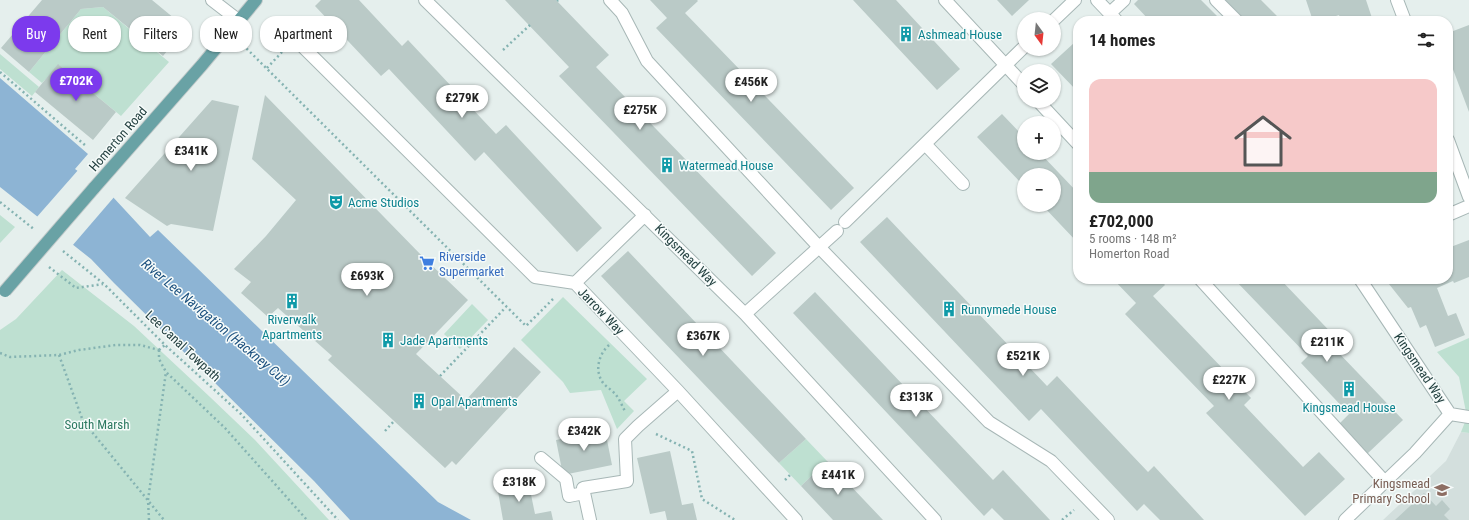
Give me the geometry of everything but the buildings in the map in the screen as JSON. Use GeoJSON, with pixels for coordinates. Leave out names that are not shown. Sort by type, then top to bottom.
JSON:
{"type":"FeatureCollection","features":[{"type":"Feature","properties":{"kind":"main road","name":"Homerton Road"},"geometry":{"type":"LineString","coordinates":[[242,16],[256,0]]}},
{"type":"Feature","properties":{"kind":"main road","name":"Homerton Road"},"geometry":{"type":"LineString","coordinates":[[2,293],[212,52]]}},
{"type":"Feature","properties":{"kind":"street"},"geometry":{"type":"LineString","coordinates":[[212,0],[233,16]]}},
{"type":"Feature","properties":{"kind":"street","name":"Kingsmead Way"},"geometry":{"type":"LineString","coordinates":[[425,0],[745,314],[936,520]]}},
{"type":"Feature","properties":{"kind":"street"},"geometry":{"type":"LineString","coordinates":[[610,0],[622,13],[647,61],[819,247],[988,422],[1051,461],[1108,520]]}},
{"type":"Feature","properties":{"kind":"street"},"geometry":{"type":"LineString","coordinates":[[945,0],[1017,77]]}},
{"type":"Feature","properties":{"kind":"street"},"geometry":{"type":"LineString","coordinates":[[1061,13],[1075,0]]}},
{"type":"Feature","properties":{"kind":"street"},"geometry":{"type":"LineString","coordinates":[[1097,0],[1113,16]]}},
{"type":"Feature","properties":{"kind":"street"},"geometry":{"type":"LineString","coordinates":[[1115,16],[1124,0]]}},
{"type":"Feature","properties":{"kind":"street"},"geometry":{"type":"LineString","coordinates":[[1216,0],[1231,16]]}},
{"type":"Feature","properties":{"kind":"street"},"geometry":{"type":"LineString","coordinates":[[1397,0],[1402,16]]}},
{"type":"Feature","properties":{"kind":"street"},"geometry":{"type":"LineString","coordinates":[[308,52],[535,277],[575,283]]}},
{"type":"Feature","properties":{"kind":"street"},"geometry":{"type":"LineString","coordinates":[[845,222],[1017,53]]}},
{"type":"Feature","properties":{"kind":"street"},"geometry":{"type":"LineString","coordinates":[[1045,108],[1073,139]]}},
{"type":"Feature","properties":{"kind":"street"},"geometry":{"type":"LineString","coordinates":[[925,144],[963,184]]}},
{"type":"Feature","properties":{"kind":"street"},"geometry":{"type":"LineString","coordinates":[[1453,154],[1469,197]]}},
{"type":"Feature","properties":{"kind":"street"},"geometry":{"type":"LineString","coordinates":[[1453,213],[1469,206]]}},
{"type":"Feature","properties":{"kind":"street","name":"Jarrow Way"},"geometry":{"type":"LineString","coordinates":[[645,216],[575,283],[678,391],[796,520]]}},
{"type":"Feature","properties":{"kind":"street"},"geometry":{"type":"LineString","coordinates":[[745,314],[836,231]]}},
{"type":"Feature","properties":{"kind":"street"},"geometry":{"type":"LineString","coordinates":[[1205,284],[1385,482]]}},
{"type":"Feature","properties":{"kind":"street","name":"Kingsmead Way"},"geometry":{"type":"LineString","coordinates":[[1345,520],[1415,454],[1450,414],[1363,284]]}},
{"type":"Feature","properties":{"kind":"street"},"geometry":{"type":"LineString","coordinates":[[590,520],[583,488],[627,481],[625,439],[678,391]]}},
{"type":"Feature","properties":{"kind":"street"},"geometry":{"type":"LineString","coordinates":[[1450,414],[1469,417]]}},
{"type":"Feature","properties":{"kind":"street"},"geometry":{"type":"LineString","coordinates":[[541,458],[566,479],[569,496],[584,493]]}},
{"type":"Feature","properties":{"kind":"path"},"geometry":{"type":"LineString","coordinates":[[489,62],[530,25]]}},
{"type":"Feature","properties":{"kind":"path"},"geometry":{"type":"LineString","coordinates":[[250,52],[526,326],[556,296]]}},
{"type":"Feature","properties":{"kind":"path"},"geometry":{"type":"LineString","coordinates":[[0,72],[86,146]]}},
{"type":"Feature","properties":{"kind":"path"},"geometry":{"type":"LineString","coordinates":[[0,202],[37,231]]}},
{"type":"Feature","properties":{"kind":"path","name":"Lee Canal Towpath"},"geometry":{"type":"LineString","coordinates":[[61,250],[104,284],[166,345],[240,414],[338,520]]}},
{"type":"Feature","properties":{"kind":"path"},"geometry":{"type":"LineString","coordinates":[[59,274],[76,288],[104,284]]}},
{"type":"Feature","properties":{"kind":"path"},"geometry":{"type":"LineString","coordinates":[[440,376],[506,306]]}},
{"type":"Feature","properties":{"kind":"path"},"geometry":{"type":"LineString","coordinates":[[612,342],[604,350],[599,359],[599,374],[604,384],[616,395],[628,416],[638,426],[692,451],[702,499],[735,520]]}},
{"type":"Feature","properties":{"kind":"path"},"geometry":{"type":"LineString","coordinates":[[0,353],[10,357],[59,355],[79,350],[116,345],[140,345],[159,350]]}},
{"type":"Feature","properties":{"kind":"path"},"geometry":{"type":"LineString","coordinates":[[159,350],[166,345]]}},
{"type":"Feature","properties":{"kind":"path"},"geometry":{"type":"LineString","coordinates":[[159,350],[159,359],[166,372],[225,428],[306,520]]}},
{"type":"Feature","properties":{"kind":"path"},"geometry":{"type":"LineString","coordinates":[[59,355],[83,421],[164,520]]}},
{"type":"Feature","properties":{"kind":"path"},"geometry":{"type":"LineString","coordinates":[[149,520],[148,500],[166,372]]}},
{"type":"Feature","properties":{"kind":"path"},"geometry":{"type":"LineString","coordinates":[[385,431],[394,421]]}},
{"type":"Feature","properties":{"kind":"shaded area","name":"Kingsmead Primary School"},"geometry":{"type":"Polygon","coordinates":[[[1461,432],[1469,433],[1469,520],[1383,520],[1446,461],[1461,432]]]}},
{"type":"Feature","properties":{"kind":"green space"},"geometry":{"type":"Polygon","coordinates":[[[103,7],[114,16],[75,16],[81,9],[103,7]]]}},
{"type":"Feature","properties":{"kind":"green space"},"geometry":{"type":"Polygon","coordinates":[[[121,22],[129,29],[129,52],[157,52],[169,62],[121,116],[59,65],[42,83],[29,72],[46,52],[60,52],[60,34],[68,25],[68,52],[121,52],[121,22]]]}},
{"type":"Feature","properties":{"kind":"green space"},"geometry":{"type":"Polygon","coordinates":[[[0,54],[39,87],[32,96],[0,69],[0,54]]]}},
{"type":"Feature","properties":{"kind":"green space"},"geometry":{"type":"Polygon","coordinates":[[[0,215],[15,227],[0,243],[0,215]]]}},
{"type":"Feature","properties":{"kind":"green space","name":"South Marsh"},"geometry":{"type":"Polygon","coordinates":[[[62,270],[134,326],[210,397],[255,440],[329,520],[0,520],[0,330],[16,319],[62,270]]]}},
{"type":"Feature","properties":{"kind":"green space"},"geometry":{"type":"Polygon","coordinates":[[[563,297],[647,379],[624,401],[634,411],[617,429],[601,390],[570,393],[563,382],[521,340],[563,297]]]}},
{"type":"Feature","properties":{"kind":"green space"},"geometry":{"type":"Polygon","coordinates":[[[472,304],[488,320],[460,349],[444,334],[472,304]]]}},
{"type":"Feature","properties":{"kind":"green space"},"geometry":{"type":"Polygon","coordinates":[[[1469,338],[1469,433],[1461,432],[1467,417],[1459,377],[1437,352],[1469,338]]]}},
{"type":"Feature","properties":{"kind":"green space"},"geometry":{"type":"Polygon","coordinates":[[[806,439],[827,461],[801,486],[779,463],[806,439]]]}},
{"type":"Feature","properties":{"kind":"water","name":"River Lee Navigation (Hackney Cut)"},"geometry":{"type":"Polygon","coordinates":[[[0,78],[88,154],[75,169],[112,196],[150,237],[158,230],[438,502],[471,520],[350,520],[314,481],[91,259],[0,187],[0,78]]]}},
{"type":"Feature","properties":{"kind":"pier"},"geometry":{"type":"Polygon","coordinates":[[[79,169],[115,196],[72,246],[36,218],[79,169]]]}},
{"type":"Feature","properties":{"kind":"place","name":"Ashmead House"},"geometry":{"type":"Point","coordinates":[906,34]}},
{"type":"Feature","properties":{"kind":"place","name":"Watermead House"},"geometry":{"type":"Point","coordinates":[667,165]}},
{"type":"Feature","properties":{"kind":"place","name":"Acme Studios"},"geometry":{"type":"Point","coordinates":[336,202]}},
{"type":"Feature","properties":{"kind":"place","name":"Riverside Supermarket"},"geometry":{"type":"Point","coordinates":[427,263]}},
{"type":"Feature","properties":{"kind":"place","name":"Riverwalk Apartments"},"geometry":{"type":"Point","coordinates":[292,301]}},
{"type":"Feature","properties":{"kind":"place","name":"Runnymede House"},"geometry":{"type":"Point","coordinates":[949,309]}},
{"type":"Feature","properties":{"kind":"place","name":"Jade Apartments"},"geometry":{"type":"Point","coordinates":[388,340]}},
{"type":"Feature","properties":{"kind":"place","name":"Kingsmead House"},"geometry":{"type":"Point","coordinates":[1349,389]}},
{"type":"Feature","properties":{"kind":"place","name":"Opal Apartments"},"geometry":{"type":"Point","coordinates":[419,401]}},
{"type":"Feature","properties":{"kind":"place","name":"Kingsmead Primary School"},"geometry":{"type":"Point","coordinates":[1442,490]}}]}
